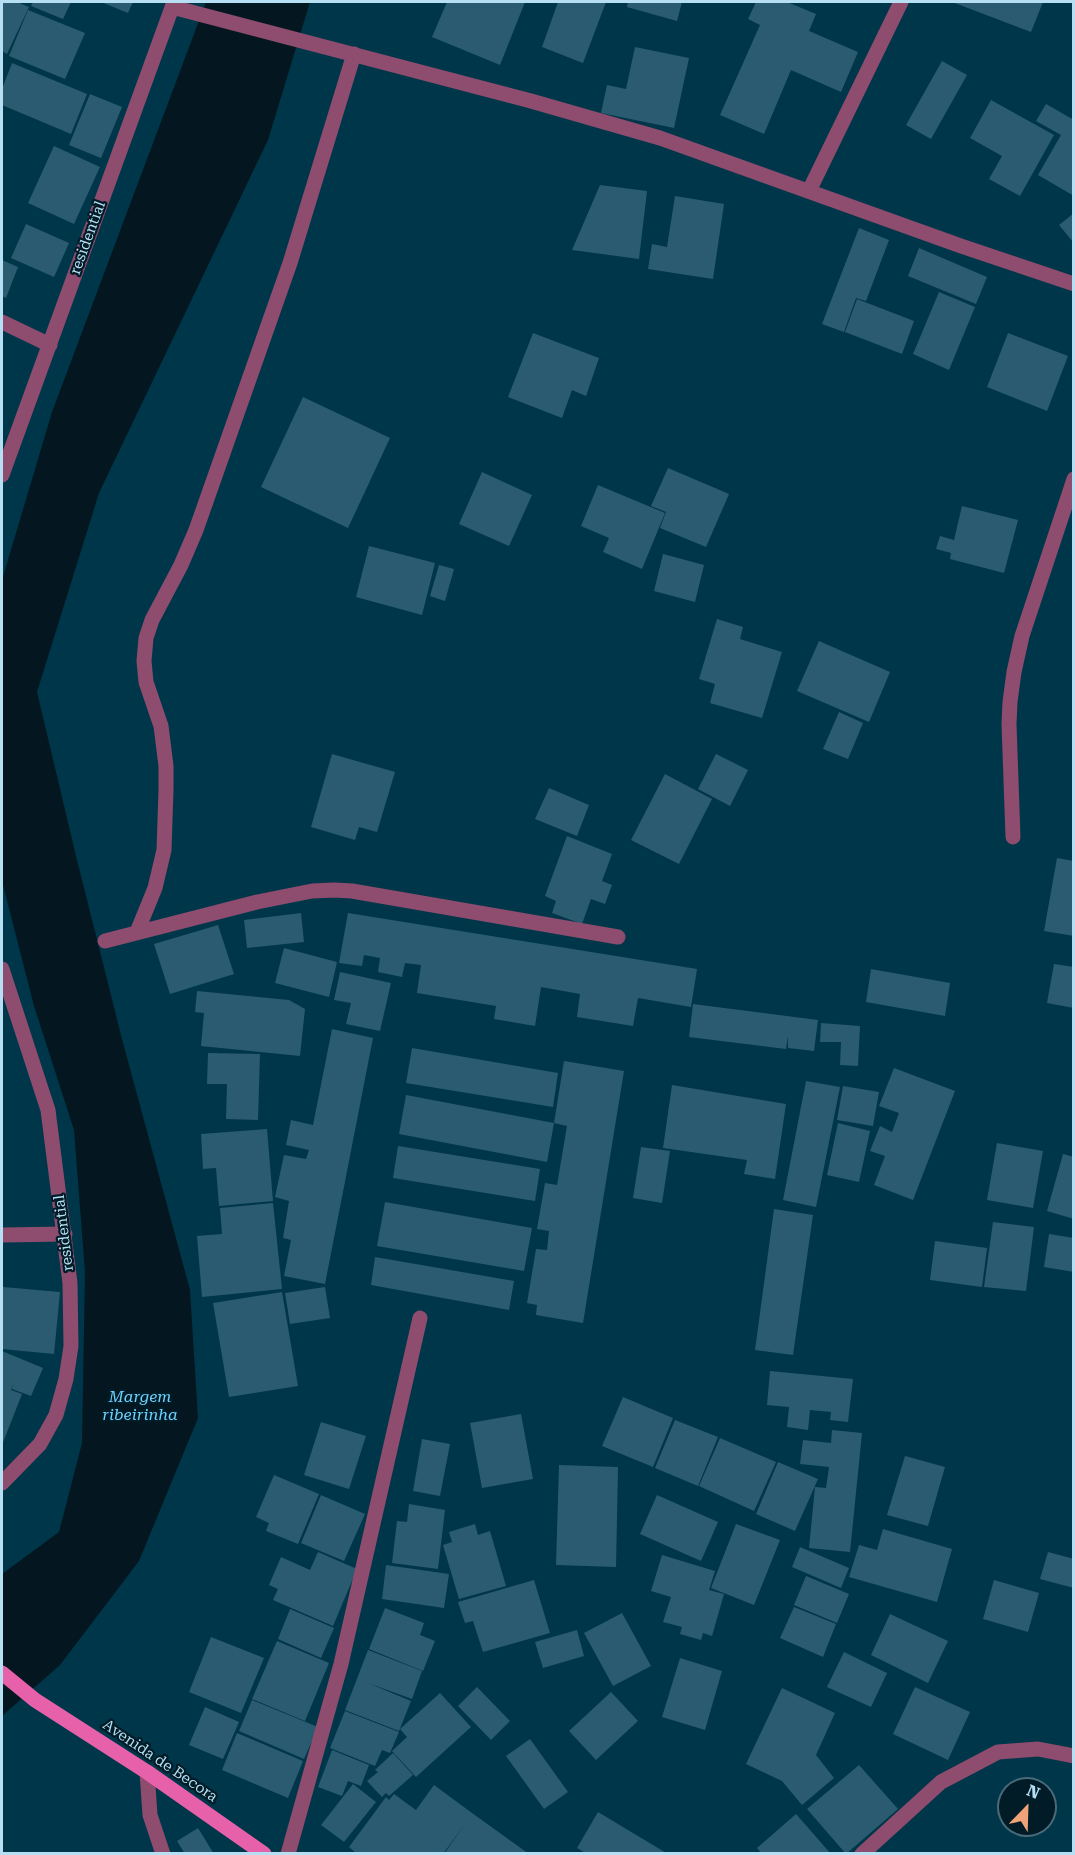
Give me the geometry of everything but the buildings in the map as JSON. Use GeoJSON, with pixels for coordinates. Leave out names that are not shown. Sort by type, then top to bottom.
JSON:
{"type":"FeatureCollection","features":[{"type":"Feature","properties":{"kind":"main road","name":"Avenida de Becora"},"geometry":{"type":"LineString","coordinates":[[2,1672],[36,1700],[147,1772],[264,1854]]}},
{"type":"Feature","properties":{"kind":"street"},"geometry":{"type":"LineString","coordinates":[[809,191],[901,2]]}},
{"type":"Feature","properties":{"kind":"street"},"geometry":{"type":"LineString","coordinates":[[173,4],[194,13],[354,54],[660,138],[1074,284]]}},
{"type":"Feature","properties":{"kind":"street","name":"residential"},"geometry":{"type":"LineString","coordinates":[[2,475],[173,4]]}},
{"type":"Feature","properties":{"kind":"street"},"geometry":{"type":"LineString","coordinates":[[137,932],[155,888],[164,850],[166,800],[166,766],[160,726],[146,682],[144,662],[146,639],[152,620],[181,565],[196,530],[290,263],[354,54]]}},
{"type":"Feature","properties":{"kind":"street"},"geometry":{"type":"LineString","coordinates":[[2,321],[50,345]]}},
{"type":"Feature","properties":{"kind":"street"},"geometry":{"type":"LineString","coordinates":[[1013,837],[1009,724],[1014,672],[1022,636],[1074,479]]}},
{"type":"Feature","properties":{"kind":"street"},"geometry":{"type":"LineString","coordinates":[[105,941],[257,902],[312,891],[334,890],[352,891],[618,937]]}},
{"type":"Feature","properties":{"kind":"street","name":"residential"},"geometry":{"type":"LineString","coordinates":[[2,969],[48,1110],[70,1283],[71,1346],[66,1379],[56,1415],[40,1444],[2,1484]]}},
{"type":"Feature","properties":{"kind":"street"},"geometry":{"type":"LineString","coordinates":[[2,1236],[65,1234]]}},
{"type":"Feature","properties":{"kind":"street"},"geometry":{"type":"LineString","coordinates":[[288,1854],[341,1664],[420,1318]]}},
{"type":"Feature","properties":{"kind":"street"},"geometry":{"type":"LineString","coordinates":[[862,1854],[941,1782],[999,1752],[1038,1749],[1074,1756]]}},
{"type":"Feature","properties":{"kind":"street"},"geometry":{"type":"LineString","coordinates":[[147,1772],[150,1815],[163,1854]]}},
{"type":"Feature","properties":{"kind":"water","name":"Margem ribeirinha"},"geometry":{"type":"Polygon","coordinates":[[[206,2],[310,2],[268,140],[99,493],[37,692],[122,1039],[190,1290],[198,1418],[139,1561],[60,1665],[2,1716],[2,1574],[59,1532],[82,1443],[85,1272],[74,1130],[34,1006],[2,881],[2,580],[52,412],[206,2]]]}}]}
